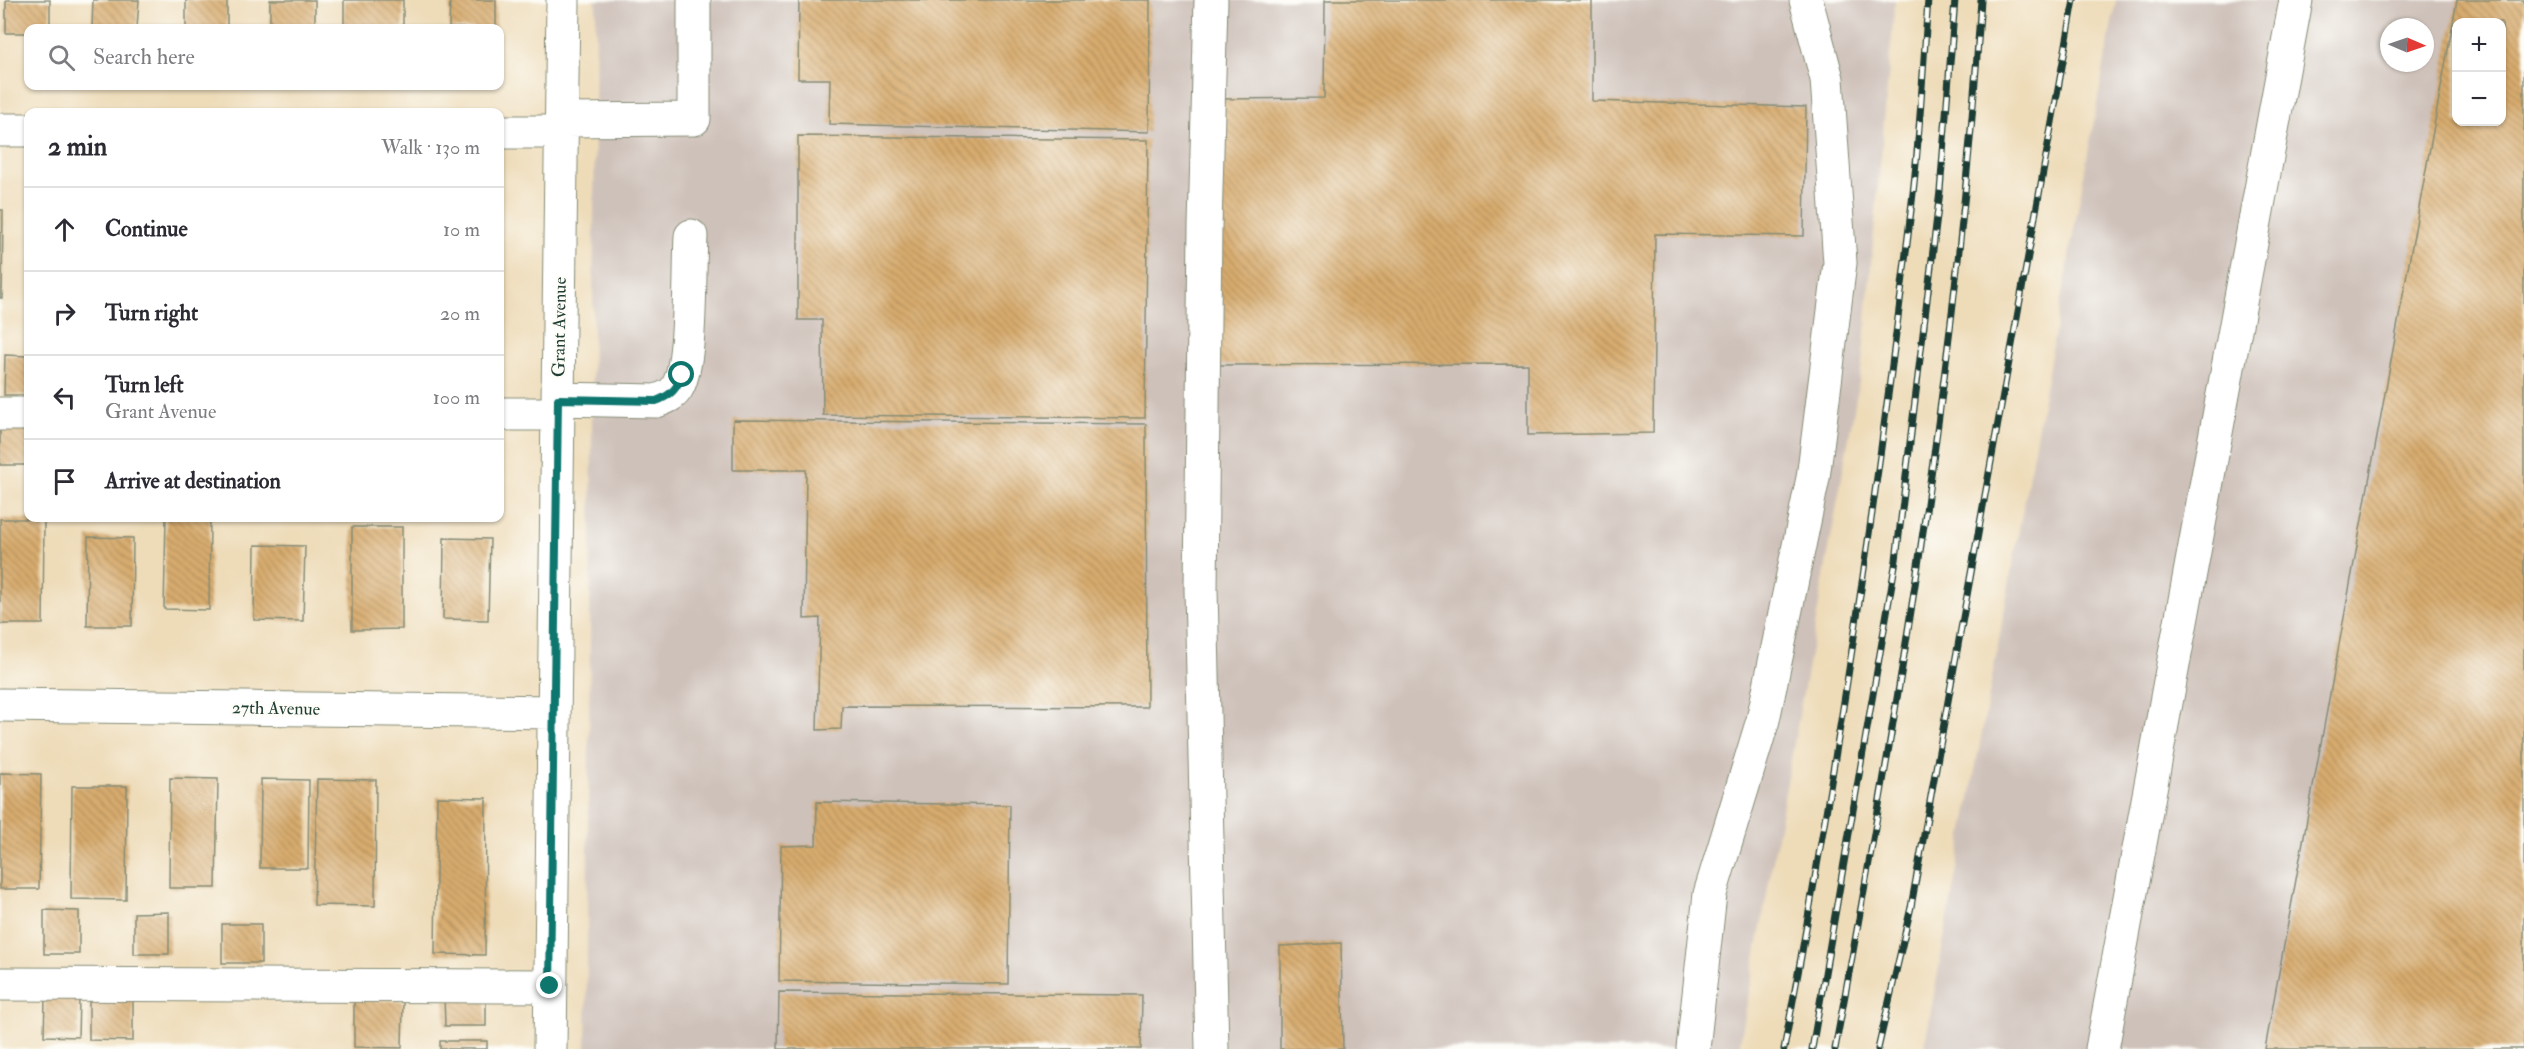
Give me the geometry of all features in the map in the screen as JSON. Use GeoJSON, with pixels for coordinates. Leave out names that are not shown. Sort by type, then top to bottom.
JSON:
{"type":"FeatureCollection","features":[{"type":"Feature","properties":{"kind":"street","name":"Grant Avenue"},"geometry":{"type":"LineString","coordinates":[[550,1049],[552,712],[563,126],[563,0]]}},
{"type":"Feature","properties":{"kind":"street"},"geometry":{"type":"LineString","coordinates":[[504,132],[694,119],[694,0]]}},
{"type":"Feature","properties":{"kind":"street"},"geometry":{"type":"LineString","coordinates":[[1211,0],[1205,226],[1201,590],[1212,1049]]}},
{"type":"Feature","properties":{"kind":"street"},"geometry":{"type":"LineString","coordinates":[[1693,1049],[1710,894],[1763,720],[1813,478],[1840,263],[1827,79],[1806,0]]}},
{"type":"Feature","properties":{"kind":"street"},"geometry":{"type":"LineString","coordinates":[[2102,1049],[2296,0]]}},
{"type":"Feature","properties":{"kind":"street"},"geometry":{"type":"LineString","coordinates":[[0,130],[24,130]]}},
{"type":"Feature","properties":{"kind":"street"},"geometry":{"type":"LineString","coordinates":[[504,413],[558,406],[656,401],[668,396],[678,387],[686,350],[691,236]]}},
{"type":"Feature","properties":{"kind":"street"},"geometry":{"type":"LineString","coordinates":[[0,414],[24,414]]}},
{"type":"Feature","properties":{"kind":"street","name":"27th Avenue"},"geometry":{"type":"LineString","coordinates":[[0,705],[552,712]]}},
{"type":"Feature","properties":{"kind":"street"},"geometry":{"type":"LineString","coordinates":[[0,984],[550,986]]}},
{"type":"Feature","properties":{"kind":"shaded area"},"geometry":{"type":"Polygon","coordinates":[[[596,0],[1895,0],[1862,365],[1739,1049],[586,1049],[596,0]]]}},
{"type":"Feature","properties":{"kind":"shaded area"},"geometry":{"type":"Polygon","coordinates":[[[2116,0],[2524,0],[2524,1049],[1924,1049],[2116,0]]]}},
{"type":"Feature","properties":{"kind":"building"},"geometry":{"type":"Polygon","coordinates":[[[6,0],[50,0],[50,24],[24,24],[24,33],[6,33],[6,0]]]}},
{"type":"Feature","properties":{"kind":"building"},"geometry":{"type":"Polygon","coordinates":[[[93,0],[139,0],[137,24],[92,24],[93,0]]]}},
{"type":"Feature","properties":{"kind":"building"},"geometry":{"type":"Polygon","coordinates":[[[186,0],[227,0],[227,24],[186,24],[186,0]]]}},
{"type":"Feature","properties":{"kind":"building"},"geometry":{"type":"Polygon","coordinates":[[[270,0],[315,0],[315,24],[270,24],[270,0]]]}},
{"type":"Feature","properties":{"kind":"building"},"geometry":{"type":"Polygon","coordinates":[[[344,0],[403,0],[403,24],[344,24],[344,0]]]}},
{"type":"Feature","properties":{"kind":"building"},"geometry":{"type":"Polygon","coordinates":[[[450,0],[496,0],[496,24],[449,24],[450,0]]]}},
{"type":"Feature","properties":{"kind":"building"},"geometry":{"type":"Polygon","coordinates":[[[799,0],[1150,0],[1149,132],[829,124],[830,79],[798,79],[799,0]]]}},
{"type":"Feature","properties":{"kind":"building"},"geometry":{"type":"Polygon","coordinates":[[[1325,0],[1592,0],[1592,101],[1806,107],[1804,236],[1655,234],[1653,433],[1528,435],[1528,364],[1216,365],[1222,99],[1324,98],[1325,0]]]}},
{"type":"Feature","properties":{"kind":"building"},"geometry":{"type":"Polygon","coordinates":[[[2457,0],[2524,0],[2524,1049],[2265,1049],[2452,27],[2452,126],[2506,126],[2506,18],[2454,18],[2457,0]]]}},
{"type":"Feature","properties":{"kind":"building"},"geometry":{"type":"Polygon","coordinates":[[[798,136],[1148,140],[1145,418],[823,415],[822,320],[798,320],[798,136]]]}},
{"type":"Feature","properties":{"kind":"building"},"geometry":{"type":"Polygon","coordinates":[[[0,210],[3,210],[2,298],[0,298],[0,210]]]}},
{"type":"Feature","properties":{"kind":"building"},"geometry":{"type":"Polygon","coordinates":[[[5,355],[24,356],[24,395],[4,395],[5,355]]]}},
{"type":"Feature","properties":{"kind":"building"},"geometry":{"type":"Polygon","coordinates":[[[733,420],[1146,424],[1147,707],[842,706],[841,729],[817,730],[820,618],[804,619],[806,470],[733,470],[733,420]]]}},
{"type":"Feature","properties":{"kind":"building"},"geometry":{"type":"Polygon","coordinates":[[[0,426],[24,426],[24,465],[0,465],[0,426]]]}},
{"type":"Feature","properties":{"kind":"building"},"geometry":{"type":"Polygon","coordinates":[[[0,519],[44,522],[43,624],[0,624],[0,519]]]}},
{"type":"Feature","properties":{"kind":"building"},"geometry":{"type":"Polygon","coordinates":[[[166,522],[210,522],[209,610],[164,609],[166,522]]]}},
{"type":"Feature","properties":{"kind":"building"},"geometry":{"type":"Polygon","coordinates":[[[352,527],[402,527],[402,629],[352,630],[352,527]]]}},
{"type":"Feature","properties":{"kind":"building"},"geometry":{"type":"Polygon","coordinates":[[[88,537],[133,538],[132,626],[87,626],[88,537]]]}},
{"type":"Feature","properties":{"kind":"building"},"geometry":{"type":"Polygon","coordinates":[[[444,538],[490,539],[488,620],[443,619],[444,538]]]}},
{"type":"Feature","properties":{"kind":"building"},"geometry":{"type":"Polygon","coordinates":[[[255,545],[305,546],[303,621],[254,620],[255,545]]]}},
{"type":"Feature","properties":{"kind":"building"},"geometry":{"type":"Polygon","coordinates":[[[0,773],[41,774],[39,889],[0,889],[0,773]]]}},
{"type":"Feature","properties":{"kind":"building"},"geometry":{"type":"Polygon","coordinates":[[[170,778],[218,779],[216,888],[169,888],[170,778]]]}},
{"type":"Feature","properties":{"kind":"building"},"geometry":{"type":"Polygon","coordinates":[[[261,779],[309,780],[308,868],[260,868],[261,779]]]}},
{"type":"Feature","properties":{"kind":"building"},"geometry":{"type":"Polygon","coordinates":[[[317,779],[376,780],[375,906],[314,905],[317,779]]]}},
{"type":"Feature","properties":{"kind":"building"},"geometry":{"type":"Polygon","coordinates":[[[72,786],[127,786],[126,900],[71,899],[72,786]]]}},
{"type":"Feature","properties":{"kind":"building"},"geometry":{"type":"Polygon","coordinates":[[[437,797],[486,798],[485,955],[435,954],[437,797]]]}},
{"type":"Feature","properties":{"kind":"building"},"geometry":{"type":"Polygon","coordinates":[[[817,802],[1010,805],[1008,984],[779,981],[781,846],[816,845],[817,802]]]}},
{"type":"Feature","properties":{"kind":"building"},"geometry":{"type":"Polygon","coordinates":[[[44,910],[79,911],[79,954],[44,954],[44,910]]]}},
{"type":"Feature","properties":{"kind":"building"},"geometry":{"type":"Polygon","coordinates":[[[169,912],[169,954],[134,954],[134,913],[169,912]]]}},
{"type":"Feature","properties":{"kind":"building"},"geometry":{"type":"Polygon","coordinates":[[[222,924],[261,924],[261,963],[222,963],[222,924]]]}},
{"type":"Feature","properties":{"kind":"building"},"geometry":{"type":"Polygon","coordinates":[[[1341,943],[1343,1049],[1280,1049],[1280,946],[1341,943]]]}},
{"type":"Feature","properties":{"kind":"building"},"geometry":{"type":"Polygon","coordinates":[[[779,992],[1142,995],[1141,1049],[778,1049],[779,992]]]}},
{"type":"Feature","properties":{"kind":"building"},"geometry":{"type":"Polygon","coordinates":[[[444,995],[486,996],[486,1026],[445,1026],[444,995]]]}},
{"type":"Feature","properties":{"kind":"building"},"geometry":{"type":"Polygon","coordinates":[[[89,997],[133,997],[133,1041],[89,1040],[89,997]]]}},
{"type":"Feature","properties":{"kind":"building"},"geometry":{"type":"Polygon","coordinates":[[[45,999],[79,999],[78,1037],[44,1036],[45,999]]]}},
{"type":"Feature","properties":{"kind":"building"},"geometry":{"type":"Polygon","coordinates":[[[354,1000],[403,1001],[402,1048],[354,1047],[354,1000]]]}},
{"type":"Feature","properties":{"kind":"building"},"geometry":{"type":"Polygon","coordinates":[[[440,1041],[487,1041],[487,1049],[440,1049],[440,1041]]]}},
{"type":"Feature","properties":{"kind":"railway"},"geometry":{"type":"LineString","coordinates":[[1784,1049],[1822,838],[1871,521],[1915,177],[1928,0]]}},
{"type":"Feature","properties":{"kind":"railway"},"geometry":{"type":"LineString","coordinates":[[1812,1049],[1896,560],[1940,191],[1955,0]]}},
{"type":"Feature","properties":{"kind":"railway"},"geometry":{"type":"LineString","coordinates":[[1835,1049],[1882,788],[1924,526],[1958,264],[1981,0]]}},
{"type":"Feature","properties":{"kind":"railway"},"geometry":{"type":"LineString","coordinates":[[1878,1049],[1911,907],[2074,0]]}},
{"type":"Feature","properties":{"kind":"route"},"geometry":{"type":"LineString","coordinates":[[550,986],[558,399],[656,401],[668,396],[678,387],[682,375]]}}]}
